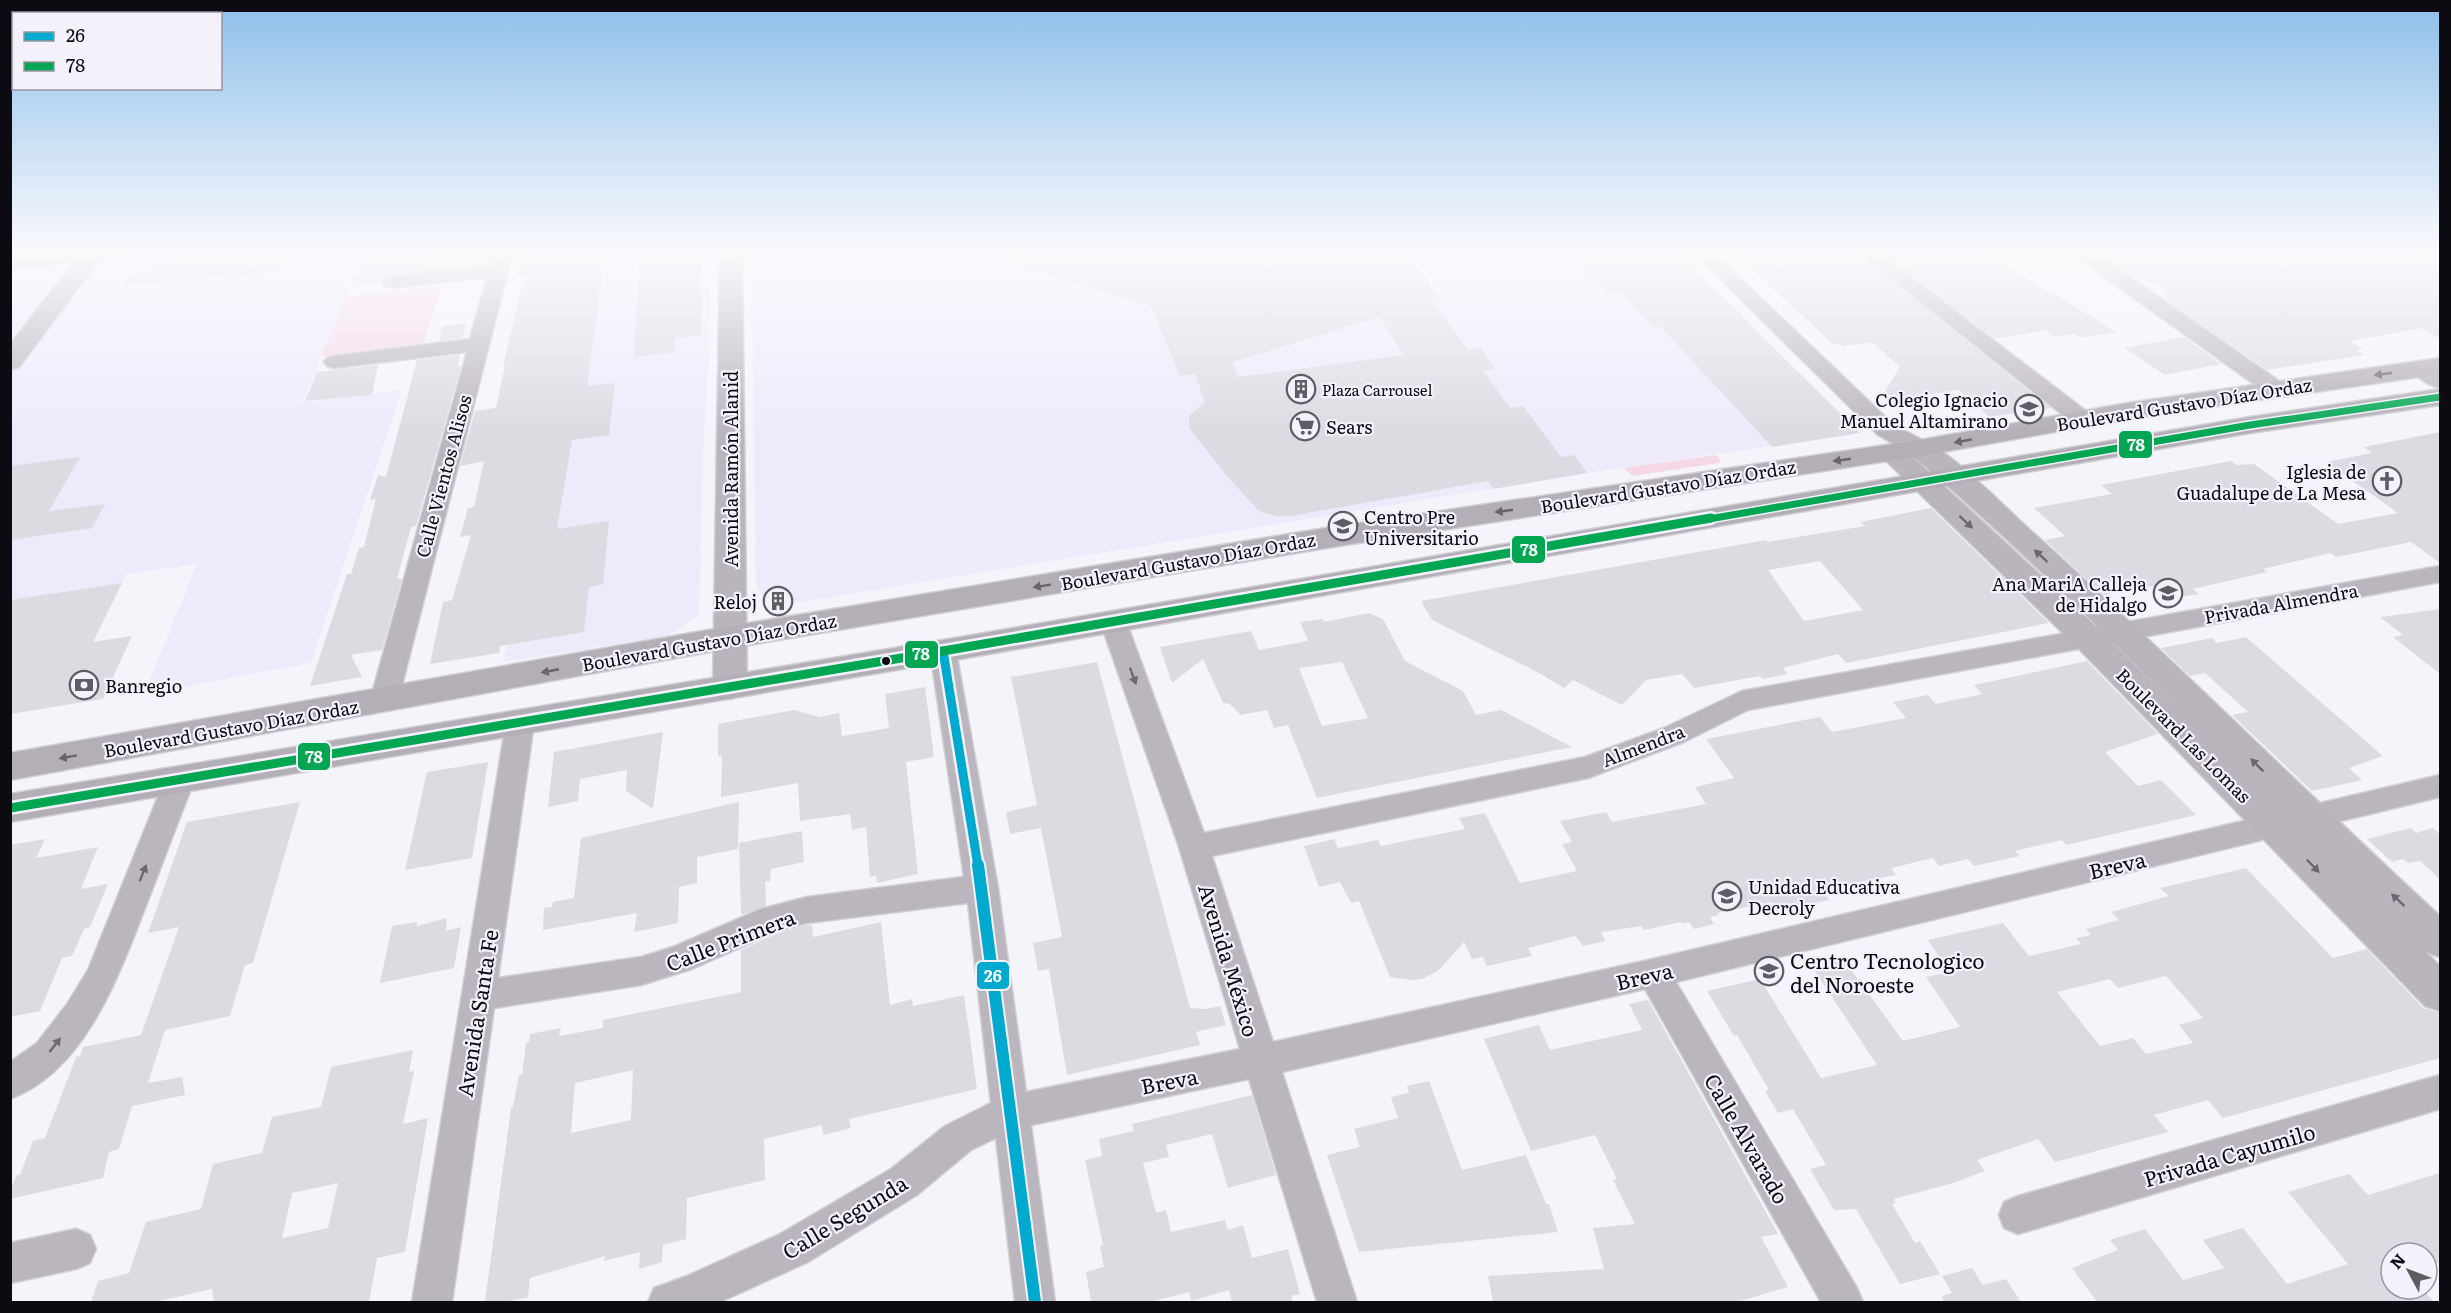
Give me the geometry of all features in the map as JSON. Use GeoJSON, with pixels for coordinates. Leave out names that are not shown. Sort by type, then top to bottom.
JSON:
{"type":"FeatureCollection","features":[{"type":"Feature","properties":{"kind":"main road","name":"Boulevard Gustavo Díaz Ordaz"},"geometry":{"type":"LineString","coordinates":[[10,808],[1113,621],[1915,458],[2082,418],[2277,390],[2434,372]]}},
{"type":"Feature","properties":{"kind":"main road","name":"Boulevard Gustavo Díaz Ordaz"},"geometry":{"type":"LineString","coordinates":[[10,767],[731,637],[1326,538],[1915,458],[2337,411],[2440,397]]}},
{"type":"Feature","properties":{"kind":"street"},"geometry":{"type":"LineString","coordinates":[[10,362],[48,312]]}},
{"type":"Feature","properties":{"kind":"street","name":"Calle Vientos Alisos"},"geometry":{"type":"LineString","coordinates":[[384,701],[487,312]]}},
{"type":"Feature","properties":{"kind":"street","name":"Avenida Ramón Alanid"},"geometry":{"type":"LineString","coordinates":[[730,687],[731,312]]}},
{"type":"Feature","properties":{"kind":"street"},"geometry":{"type":"LineString","coordinates":[[1764,312],[1915,458]]}},
{"type":"Feature","properties":{"kind":"street"},"geometry":{"type":"LineString","coordinates":[[1945,312],[2082,418]]}},
{"type":"Feature","properties":{"kind":"street"},"geometry":{"type":"LineString","coordinates":[[2167,312],[2277,390]]}},
{"type":"Feature","properties":{"kind":"street"},"geometry":{"type":"LineString","coordinates":[[334,362],[478,344]]}},
{"type":"Feature","properties":{"kind":"street","name":"Boulevard Las Lomas"},"geometry":{"type":"LineString","coordinates":[[1915,458],[2106,635],[2310,818],[2440,940]]}},
{"type":"Feature","properties":{"kind":"street","name":"Privada Almendra"},"geometry":{"type":"LineString","coordinates":[[2106,635],[2440,574]]}},
{"type":"Feature","properties":{"kind":"street","name":"Avenida México"},"geometry":{"type":"LineString","coordinates":[[1113,621],[1194,847],[1337,1302]]}},
{"type":"Feature","properties":{"kind":"street","name":"Boulevard Las Lomas"},"geometry":{"type":"LineString","coordinates":[[2106,635],[2275,826],[2440,993]]}},
{"type":"Feature","properties":{"kind":"street","name":"Almendra"},"geometry":{"type":"LineString","coordinates":[[1194,847],[1588,767],[1674,735],[1742,701],[2106,635]]}},
{"type":"Feature","properties":{"kind":"street"},"geometry":{"type":"LineString","coordinates":[[943,651],[982,888],[1035,1302]]}},
{"type":"Feature","properties":{"kind":"street","name":"Avenida Santa Fe"},"geometry":{"type":"LineString","coordinates":[[432,1302],[520,723]]}},
{"type":"Feature","properties":{"kind":"street"},"geometry":{"type":"LineString","coordinates":[[10,1083],[49,1054],[79,1015],[102,976],[180,779]]}},
{"type":"Feature","properties":{"kind":"street","name":"Breva"},"geometry":{"type":"LineString","coordinates":[[1010,1112],[1261,1061],[1653,973],[2440,786]]}},
{"type":"Feature","properties":{"kind":"street","name":"Calle Primera"},"geometry":{"type":"LineString","coordinates":[[478,996],[641,971],[680,959],[772,919],[807,910],[982,888]]}},
{"type":"Feature","properties":{"kind":"street","name":"Calle Alvarado"},"geometry":{"type":"LineString","coordinates":[[1653,973],[1843,1302]]}},
{"type":"Feature","properties":{"kind":"street","name":"Privada Cayumilo"},"geometry":{"type":"LineString","coordinates":[[2018,1215],[2440,1092]]}},
{"type":"Feature","properties":{"kind":"street","name":"Calle Segunda"},"geometry":{"type":"LineString","coordinates":[[668,1302],[691,1295],[794,1248],[904,1182],[958,1138],[1010,1112]]}},
{"type":"Feature","properties":{"kind":"street"},"geometry":{"type":"LineString","coordinates":[[10,1263],[76,1249]]}},
{"type":"Feature","properties":{"kind":"shaded area"},"geometry":{"type":"Polygon","coordinates":[[[11,312],[340,312],[303,402],[402,390],[311,663],[144,694],[197,564],[126,574],[122,583],[11,600],[11,312]]]}},
{"type":"Feature","properties":{"kind":"shaded area"},"geometry":{"type":"Polygon","coordinates":[[[340,312],[434,312],[423,345],[321,357],[340,312]]]}},
{"type":"Feature","properties":{"kind":"shaded area"},"geometry":{"type":"Polygon","coordinates":[[[559,312],[710,312],[703,451],[699,615],[667,636],[504,662],[559,312]]]}},
{"type":"Feature","properties":{"kind":"shaded area","name":"Plaza Carrousel"},"geometry":{"type":"Polygon","coordinates":[[[752,312],[1738,312],[1860,433],[1587,473],[771,607],[761,595],[756,583],[752,312]]]}},
{"type":"Feature","properties":{"kind":"shaded area"},"geometry":{"type":"Polygon","coordinates":[[[1716,455],[1721,461],[1718,463],[1633,476],[1623,468],[1716,455]]]}},
{"type":"Feature","properties":{"kind":"building"},"geometry":{"type":"Polygon","coordinates":[[[516,312],[597,312],[587,386],[615,383],[609,435],[572,440],[557,529],[609,521],[603,584],[589,587],[584,632],[500,646],[499,653],[430,664],[443,602],[452,600],[471,535],[460,537],[468,508],[474,507],[484,461],[460,466],[475,411],[496,408],[505,365],[503,366],[516,312]]]}},
{"type":"Feature","properties":{"kind":"building"},"geometry":{"type":"Polygon","coordinates":[[[637,312],[702,312],[702,335],[675,338],[674,352],[634,357],[637,312]]]}},
{"type":"Feature","properties":{"kind":"building","name":"Plaza Carrousel"},"geometry":{"type":"Polygon","coordinates":[[[1154,312],[1441,312],[1468,350],[1480,348],[1495,369],[1483,371],[1510,408],[1523,406],[1561,457],[1574,455],[1587,473],[1493,489],[1488,481],[1291,516],[1264,513],[1257,509],[1227,476],[1189,428],[1189,416],[1205,402],[1195,374],[1180,376],[1154,312]],[[1379,317],[1233,362],[1237,377],[1404,355],[1379,317]]]}},
{"type":"Feature","properties":{"kind":"building"},"geometry":{"type":"Polygon","coordinates":[[[1640,312],[1738,312],[1860,433],[1772,447],[1660,326],[1653,327],[1640,312]]]}},
{"type":"Feature","properties":{"kind":"building"},"geometry":{"type":"Polygon","coordinates":[[[1799,312],[1931,312],[2051,408],[1990,417],[1958,390],[1894,400],[1885,391],[1900,367],[1872,342],[1844,346],[1832,343],[1799,312]]]}},
{"type":"Feature","properties":{"kind":"building"},"geometry":{"type":"Polygon","coordinates":[[[1960,312],[2084,312],[2116,332],[2080,338],[2074,334],[2055,337],[2045,330],[1995,339],[1960,312]]]}},
{"type":"Feature","properties":{"kind":"building"},"geometry":{"type":"Polygon","coordinates":[[[2184,312],[2440,312],[2440,339],[2422,328],[2350,341],[2363,349],[2357,350],[2364,355],[2267,370],[2184,312]]]}},
{"type":"Feature","properties":{"kind":"building"},"geometry":{"type":"Polygon","coordinates":[[[466,323],[463,338],[439,341],[442,326],[466,323]]]}},
{"type":"Feature","properties":{"kind":"building"},"geometry":{"type":"Polygon","coordinates":[[[2184,337],[2221,364],[2165,375],[2124,348],[2184,337]]]}},
{"type":"Feature","properties":{"kind":"building"},"geometry":{"type":"Polygon","coordinates":[[[460,355],[458,366],[461,366],[416,526],[411,527],[397,579],[402,579],[382,650],[351,655],[362,677],[310,686],[347,574],[351,574],[359,548],[364,547],[376,499],[370,500],[378,475],[386,477],[417,360],[460,355]]]}},
{"type":"Feature","properties":{"kind":"building"},"geometry":{"type":"Polygon","coordinates":[[[378,365],[372,395],[305,401],[317,372],[378,365]]]}},
{"type":"Feature","properties":{"kind":"building"},"geometry":{"type":"Polygon","coordinates":[[[2440,432],[2440,563],[2411,542],[2336,557],[2330,553],[2263,569],[2267,572],[2193,589],[2199,594],[2173,598],[2159,585],[2104,595],[2045,540],[2065,536],[2034,508],[2112,494],[2101,485],[2231,461],[2237,465],[2254,464],[2338,524],[2398,513],[2326,462],[2372,453],[2364,447],[2440,432]]]}},
{"type":"Feature","properties":{"kind":"building"},"geometry":{"type":"Polygon","coordinates":[[[80,457],[49,511],[105,504],[92,528],[10,540],[10,466],[80,457]]]}},
{"type":"Feature","properties":{"kind":"building"},"geometry":{"type":"Polygon","coordinates":[[[1931,508],[2049,623],[1846,663],[1838,654],[1783,668],[1788,674],[1763,679],[1760,676],[1694,688],[1682,674],[1646,680],[1622,705],[1573,680],[1564,688],[1539,673],[1432,620],[1421,601],[1766,540],[1768,542],[1865,526],[1861,522],[1931,508]],[[1820,561],[1768,570],[1804,621],[1863,610],[1820,561]]]}},
{"type":"Feature","properties":{"kind":"building"},"geometry":{"type":"Polygon","coordinates":[[[122,583],[93,642],[132,636],[103,699],[10,714],[10,600],[122,583]]]}},
{"type":"Feature","properties":{"kind":"building"},"geometry":{"type":"Polygon","coordinates":[[[2440,609],[2440,674],[2393,637],[2403,635],[2380,617],[2440,609]]]}},
{"type":"Feature","properties":{"kind":"building"},"geometry":{"type":"Polygon","coordinates":[[[1369,613],[1383,619],[1405,661],[1463,691],[1476,715],[1501,710],[1572,747],[1317,798],[1288,725],[1274,728],[1267,710],[1241,715],[1230,704],[1223,703],[1203,659],[1172,683],[1160,647],[1251,631],[1259,650],[1308,641],[1300,622],[1323,619],[1324,622],[1369,613]],[[1342,662],[1299,668],[1322,726],[1368,718],[1342,662]]]}},
{"type":"Feature","properties":{"kind":"building"},"geometry":{"type":"Polygon","coordinates":[[[2246,637],[2383,756],[2349,768],[2362,780],[2312,791],[2232,715],[2248,712],[2205,673],[2190,676],[2161,648],[2212,638],[2217,643],[2246,637]]]}},
{"type":"Feature","properties":{"kind":"building"},"geometry":{"type":"Polygon","coordinates":[[[2087,661],[2158,734],[2105,752],[2138,786],[2161,780],[2196,815],[2066,845],[2062,840],[2015,851],[2020,856],[1974,866],[1968,859],[1939,866],[1933,858],[1891,868],[1896,875],[1822,889],[1829,900],[1777,912],[1771,902],[1717,913],[1719,915],[1710,917],[1714,924],[1694,929],[1689,922],[1682,924],[1681,922],[1644,930],[1642,926],[1601,932],[1605,941],[1583,946],[1575,936],[1528,948],[1532,956],[1487,966],[1483,957],[1472,959],[1464,942],[1439,970],[1422,979],[1412,980],[1390,977],[1359,901],[1351,903],[1340,882],[1319,887],[1304,846],[1334,839],[1338,848],[1378,840],[1381,846],[1465,829],[1459,818],[1485,813],[1520,883],[1577,871],[1562,844],[1572,842],[1560,821],[1606,812],[1612,822],[1706,804],[1695,787],[1734,778],[1706,739],[1820,717],[1832,732],[1906,718],[1893,702],[1928,695],[1936,704],[1982,694],[1974,685],[2087,661]]]}},
{"type":"Feature","properties":{"kind":"building"},"geometry":{"type":"Polygon","coordinates":[[[1097,662],[1190,1008],[1207,1009],[1220,1006],[1226,1025],[1196,1032],[1200,1045],[1067,1075],[1049,969],[1038,971],[1033,943],[1062,937],[1041,828],[1010,834],[1006,812],[1037,805],[1011,677],[1097,662]]]}},
{"type":"Feature","properties":{"kind":"building"},"geometry":{"type":"Polygon","coordinates":[[[925,687],[934,757],[906,762],[918,874],[877,883],[876,876],[870,877],[866,827],[852,830],[850,814],[800,821],[798,783],[721,797],[722,756],[718,756],[718,724],[794,710],[819,717],[839,713],[842,736],[889,728],[885,694],[925,687]]]}},
{"type":"Feature","properties":{"kind":"building"},"geometry":{"type":"Polygon","coordinates":[[[663,732],[653,809],[626,791],[627,770],[580,779],[578,801],[548,807],[554,752],[663,732]]]}},
{"type":"Feature","properties":{"kind":"building"},"geometry":{"type":"Polygon","coordinates":[[[488,762],[472,858],[405,870],[427,772],[488,762]]]}},
{"type":"Feature","properties":{"kind":"building"},"geometry":{"type":"Polygon","coordinates":[[[300,802],[253,963],[245,965],[230,1016],[165,1030],[148,1083],[182,1077],[185,1095],[132,1106],[119,1149],[109,1152],[103,1178],[10,1199],[10,1191],[17,1175],[20,1175],[33,1141],[45,1138],[76,1057],[80,1056],[83,1047],[141,1035],[179,927],[148,933],[187,822],[300,802]]]}},
{"type":"Feature","properties":{"kind":"building"},"geometry":{"type":"Polygon","coordinates":[[[739,802],[738,849],[697,857],[697,883],[679,887],[678,923],[634,932],[637,913],[543,930],[544,908],[552,907],[553,902],[574,898],[581,838],[739,802]]]}},
{"type":"Feature","properties":{"kind":"building"},"geometry":{"type":"Polygon","coordinates":[[[2411,828],[2416,833],[2433,828],[2440,834],[2440,879],[2420,861],[2408,863],[2403,859],[2392,862],[2367,839],[2411,828]]]}},
{"type":"Feature","properties":{"kind":"building"},"geometry":{"type":"Polygon","coordinates":[[[802,831],[804,862],[771,869],[770,881],[765,882],[766,906],[741,915],[739,843],[802,831]]]}},
{"type":"Feature","properties":{"kind":"building"},"geometry":{"type":"Polygon","coordinates":[[[45,839],[36,858],[98,847],[81,889],[108,884],[90,927],[84,929],[72,956],[62,958],[40,1011],[10,1017],[10,845],[45,839]]]}},
{"type":"Feature","properties":{"kind":"building"},"geometry":{"type":"Polygon","coordinates":[[[2246,868],[2333,958],[2367,949],[2423,1008],[2440,1013],[2440,1058],[2223,1118],[2208,1100],[2154,1115],[2168,1132],[2055,1162],[2038,1139],[1977,1160],[1985,1171],[1953,1183],[1894,1199],[1896,1203],[1892,1204],[1915,1243],[1920,1241],[1940,1274],[1900,1284],[1856,1209],[1834,1210],[1810,1169],[1826,1165],[1793,1109],[1778,1113],[1765,1091],[1769,1090],[1737,1035],[1734,1036],[1707,991],[1760,979],[1821,1078],[1877,1065],[1812,967],[1844,960],[1903,1041],[1960,1027],[1926,977],[1949,972],[1928,940],[2003,923],[2029,956],[2081,944],[2076,938],[2091,935],[2086,929],[2119,920],[2111,912],[2169,896],[2160,888],[2246,868]],[[2166,976],[2118,988],[2110,979],[2057,992],[2100,1046],[2133,1038],[2146,1054],[2193,1043],[2179,1025],[2203,1018],[2166,976]]]}},
{"type":"Feature","properties":{"kind":"building"},"geometry":{"type":"Polygon","coordinates":[[[447,918],[446,931],[461,927],[454,968],[380,983],[392,926],[417,922],[417,926],[447,918]]]}},
{"type":"Feature","properties":{"kind":"building"},"geometry":{"type":"Polygon","coordinates":[[[881,922],[890,1005],[912,999],[913,1006],[964,995],[977,1089],[849,1119],[851,1128],[823,1135],[822,1125],[764,1139],[765,1180],[687,1198],[686,1239],[663,1245],[662,1262],[639,1269],[640,1252],[604,1261],[605,1256],[530,1278],[528,1297],[505,1302],[485,1302],[511,1108],[519,1075],[522,1075],[526,1043],[529,1042],[530,1034],[561,1028],[559,1036],[603,1028],[603,1020],[741,992],[741,950],[779,933],[807,925],[812,925],[813,937],[881,922]],[[633,1070],[575,1083],[571,1133],[631,1120],[633,1070]]]}},
{"type":"Feature","properties":{"kind":"building"},"geometry":{"type":"Polygon","coordinates":[[[1648,1000],[1778,1234],[1761,1237],[1788,1287],[1737,1302],[1493,1302],[1488,1276],[1604,1269],[1593,1228],[1635,1224],[1613,1180],[1617,1179],[1595,1135],[1531,1151],[1484,1039],[1539,1025],[1550,1050],[1642,1030],[1629,1004],[1648,1000]]]}},
{"type":"Feature","properties":{"kind":"building"},"geometry":{"type":"Polygon","coordinates":[[[413,1050],[409,1072],[414,1071],[403,1124],[428,1118],[405,1252],[377,1258],[369,1302],[214,1302],[212,1289],[154,1302],[91,1302],[98,1281],[129,1273],[146,1222],[201,1209],[213,1164],[262,1153],[272,1117],[321,1107],[331,1067],[413,1050]],[[338,1183],[292,1193],[282,1238],[328,1228],[338,1183]]]}},
{"type":"Feature","properties":{"kind":"building"},"geometry":{"type":"Polygon","coordinates":[[[1429,1081],[1462,1170],[1526,1155],[1546,1204],[1549,1204],[1558,1232],[1359,1252],[1327,1155],[1360,1147],[1354,1129],[1398,1118],[1391,1097],[1409,1093],[1407,1086],[1429,1081]]]}},
{"type":"Feature","properties":{"kind":"building"},"geometry":{"type":"Polygon","coordinates":[[[1252,1095],[1276,1175],[1228,1188],[1212,1134],[1166,1145],[1169,1157],[1143,1163],[1156,1213],[1166,1210],[1171,1232],[1225,1220],[1228,1230],[1243,1225],[1252,1258],[1288,1249],[1300,1294],[1291,1296],[1293,1302],[1232,1302],[1229,1290],[1191,1301],[1189,1292],[1150,1302],[1091,1302],[1086,1272],[1104,1267],[1100,1246],[1103,1245],[1085,1160],[1102,1156],[1099,1139],[1134,1131],[1132,1124],[1252,1095]]]}},
{"type":"Feature","properties":{"kind":"building"},"geometry":{"type":"Polygon","coordinates":[[[2440,1173],[2440,1262],[2439,1241],[2379,1241],[2379,1301],[2434,1302],[2097,1302],[2072,1268],[2118,1250],[2110,1240],[2145,1229],[2183,1280],[2224,1268],[2203,1240],[2243,1228],[2287,1284],[2348,1264],[2288,1192],[2349,1174],[2368,1195],[2440,1173]]]}},
{"type":"Feature","properties":{"kind":"building"},"geometry":{"type":"Polygon","coordinates":[[[1972,1268],[1983,1285],[2006,1279],[2021,1302],[1943,1302],[1942,1296],[1952,1293],[1942,1276],[1972,1268]]]}},
{"type":"Feature","properties":{"kind":"transit line","name":"78"},"geometry":{"type":"LineString","coordinates":[[10,808],[943,651],[2250,425],[2440,397]]}},
{"type":"Feature","properties":{"kind":"transit line","name":"26"},"geometry":{"type":"LineString","coordinates":[[943,651],[982,888],[1035,1302]]}},
{"type":"Feature","properties":{"kind":"place","name":"Plaza Carrousel"},"geometry":{"type":"Point","coordinates":[1301,389]}},
{"type":"Feature","properties":{"kind":"place","name":"Colegio Ignacio Manuel Altamirano"},"geometry":{"type":"Point","coordinates":[2029,409]}},
{"type":"Feature","properties":{"kind":"place","name":"Sears"},"geometry":{"type":"Point","coordinates":[1305,426]}},
{"type":"Feature","properties":{"kind":"place","name":"Iglesia de Guadalupe de La Mesa"},"geometry":{"type":"Point","coordinates":[2387,481]}},
{"type":"Feature","properties":{"kind":"place","name":"Centro Pre Universitario"},"geometry":{"type":"Point","coordinates":[1343,526]}},
{"type":"Feature","properties":{"kind":"place","name":"Ana MariA Calleja de Hidalgo"},"geometry":{"type":"Point","coordinates":[2168,593]}},
{"type":"Feature","properties":{"kind":"place","name":"Reloj"},"geometry":{"type":"Point","coordinates":[778,601]}},
{"type":"Feature","properties":{"kind":"place","name":"Banregio"},"geometry":{"type":"Point","coordinates":[84,685]}},
{"type":"Feature","properties":{"kind":"place","name":"Unidad Educativa Decroly"},"geometry":{"type":"Point","coordinates":[1727,896]}},
{"type":"Feature","properties":{"kind":"place","name":"Centro Tecnologico del Noroeste"},"geometry":{"type":"Point","coordinates":[1769,971]}}]}
